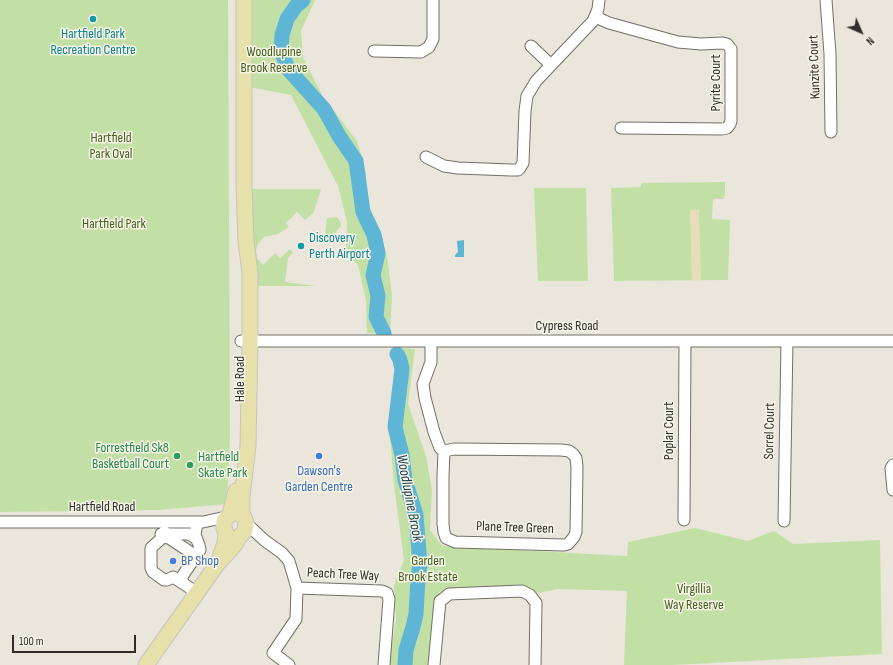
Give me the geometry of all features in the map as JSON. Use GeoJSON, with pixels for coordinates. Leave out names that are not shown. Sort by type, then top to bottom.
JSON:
{"type":"FeatureCollection","features":[{"type":"Feature","properties":{"kind":"main road","name":"Hale Road"},"geometry":{"type":"LineString","coordinates":[[235,525],[242,496],[248,446],[245,341],[250,272],[246,242],[244,185],[244,0]]}},
{"type":"Feature","properties":{"kind":"main road"},"geometry":{"type":"LineString","coordinates":[[146,665],[218,563],[233,547],[235,525]]}},
{"type":"Feature","properties":{"kind":"street"},"geometry":{"type":"LineString","coordinates":[[374,51],[421,52],[429,47],[433,39],[433,0]]}},
{"type":"Feature","properties":{"kind":"street"},"geometry":{"type":"LineString","coordinates":[[426,157],[444,166],[458,168],[518,170],[523,164],[527,96],[536,81],[593,21],[599,0]]}},
{"type":"Feature","properties":{"kind":"street","name":"Kunzite Court"},"geometry":{"type":"LineString","coordinates":[[826,0],[830,54],[831,132]]}},
{"type":"Feature","properties":{"kind":"street","name":"Pyrite Court"},"geometry":{"type":"LineString","coordinates":[[596,14],[600,19],[609,23],[678,42],[701,44],[723,43],[727,44],[731,49],[731,121],[727,128],[621,128]]}},
{"type":"Feature","properties":{"kind":"street"},"geometry":{"type":"LineString","coordinates":[[531,46],[551,65]]}},
{"type":"Feature","properties":{"kind":"street","name":"Cypress Road"},"geometry":{"type":"LineString","coordinates":[[245,341],[893,341]]}},
{"type":"Feature","properties":{"kind":"street","name":"Poplar Court"},"geometry":{"type":"LineString","coordinates":[[684,520],[685,341]]}},
{"type":"Feature","properties":{"kind":"street","name":"Sorrel Court"},"geometry":{"type":"LineString","coordinates":[[784,521],[787,341]]}},
{"type":"Feature","properties":{"kind":"street"},"geometry":{"type":"LineString","coordinates":[[431,342],[431,362],[425,377],[424,389],[434,432],[440,448],[444,451]]}},
{"type":"Feature","properties":{"kind":"street","name":"Plane Tree Green"},"geometry":{"type":"LineString","coordinates":[[454,449],[569,451],[576,458],[577,467],[576,532],[574,537],[568,544],[455,542],[446,538],[444,532],[444,451],[454,449]]}},
{"type":"Feature","properties":{"kind":"street"},"geometry":{"type":"LineString","coordinates":[[893,465],[891,468],[893,490]]}},
{"type":"Feature","properties":{"kind":"street","name":"Hartfield Road"},"geometry":{"type":"LineString","coordinates":[[0,522],[163,531],[200,523],[235,525]]}},
{"type":"Feature","properties":{"kind":"street"},"geometry":{"type":"LineString","coordinates":[[184,584],[182,575],[200,550],[200,545],[195,530],[200,523]]}},
{"type":"Feature","properties":{"kind":"street","name":"Peach Tree Way"},"geometry":{"type":"LineString","coordinates":[[235,525],[264,540],[282,553],[289,561],[297,588],[296,619],[273,654],[288,665]]}},
{"type":"Feature","properties":{"kind":"street"},"geometry":{"type":"LineString","coordinates":[[163,531],[189,534],[197,539]]}},
{"type":"Feature","properties":{"kind":"street"},"geometry":{"type":"LineString","coordinates":[[163,531],[169,538],[190,552],[192,557],[191,564]]}},
{"type":"Feature","properties":{"kind":"street"},"geometry":{"type":"LineString","coordinates":[[163,531],[151,548],[151,568],[153,572],[164,580],[173,577],[197,593]]}},
{"type":"Feature","properties":{"kind":"street","name":"Peach Tree Way"},"geometry":{"type":"LineString","coordinates":[[297,588],[382,591],[387,593],[389,599],[384,665]]}},
{"type":"Feature","properties":{"kind":"street"},"geometry":{"type":"LineString","coordinates":[[434,665],[440,601],[449,594],[522,591],[530,595],[536,603],[535,665]]}},
{"type":"Feature","properties":{"kind":"green space","name":"Hartfield Park"},"geometry":{"type":"Polygon","coordinates":[[[0,0],[228,0],[230,438],[227,504],[159,510],[0,512],[0,0]]]}},
{"type":"Feature","properties":{"kind":"green space","name":"Woodlupine Brook Reserve"},"geometry":{"type":"Polygon","coordinates":[[[244,0],[315,0],[301,31],[303,57],[322,95],[357,141],[366,173],[366,200],[377,223],[387,256],[392,295],[390,334],[367,333],[366,300],[358,265],[346,254],[347,222],[338,186],[291,95],[244,86],[244,0]]]}},
{"type":"Feature","properties":{"kind":"green space"},"geometry":{"type":"Polygon","coordinates":[[[725,182],[725,195],[723,199],[713,199],[712,219],[730,220],[728,280],[614,281],[611,188],[641,187],[641,183],[725,182]]]}},
{"type":"Feature","properties":{"kind":"green space"},"geometry":{"type":"Polygon","coordinates":[[[534,188],[586,188],[588,281],[538,281],[534,188]]]}},
{"type":"Feature","properties":{"kind":"green space"},"geometry":{"type":"Polygon","coordinates":[[[244,189],[321,189],[314,212],[305,220],[297,212],[286,223],[289,227],[278,234],[264,237],[258,244],[256,250],[257,258],[263,265],[275,253],[280,258],[290,249],[293,253],[288,258],[285,282],[316,286],[250,286],[244,189]]]}},
{"type":"Feature","properties":{"kind":"green space"},"geometry":{"type":"Polygon","coordinates":[[[337,217],[341,223],[341,226],[329,240],[325,236],[327,218],[337,217]]]}},
{"type":"Feature","properties":{"kind":"green space","name":"Virgillia Way Reserve"},"geometry":{"type":"Polygon","coordinates":[[[403,348],[415,349],[408,404],[426,456],[432,490],[430,530],[442,546],[627,556],[628,542],[695,528],[748,541],[774,531],[793,544],[880,540],[882,654],[673,665],[624,665],[627,591],[557,589],[539,593],[524,588],[446,590],[439,592],[431,665],[388,665],[396,620],[394,585],[404,560],[394,485],[389,424],[393,390],[403,348]]]}},
{"type":"Feature","properties":{"kind":"sand"},"geometry":{"type":"Polygon","coordinates":[[[690,210],[699,210],[701,280],[692,280],[690,210]]]}},
{"type":"Feature","properties":{"kind":"water"},"geometry":{"type":"Polygon","coordinates":[[[464,240],[464,257],[455,257],[458,252],[457,241],[464,240]]]}},
{"type":"Feature","properties":{"kind":"waterway","name":"Woodlupine Brook"},"geometry":{"type":"LineString","coordinates":[[303,0],[296,6],[287,19],[282,35],[281,50],[288,69],[324,109],[339,136],[356,161],[363,212],[374,235],[378,253],[373,275],[378,296],[376,317],[384,333]]}},
{"type":"Feature","properties":{"kind":"waterway","name":"Woodlupine Brook"},"geometry":{"type":"LineString","coordinates":[[397,354],[402,369],[395,427],[402,455],[405,480],[416,515],[420,564],[416,614],[406,650],[405,665]]}},
{"type":"Feature","properties":{"kind":"place","name":"Hartfield Park Recreation Centre"},"geometry":{"type":"Point","coordinates":[93,19]}},
{"type":"Feature","properties":{"kind":"place","name":"Discovery Perth Airport"},"geometry":{"type":"Point","coordinates":[301,246]}},
{"type":"Feature","properties":{"kind":"place","name":"Forrestfield Sk8 Basketball Court"},"geometry":{"type":"Point","coordinates":[177,456]}},
{"type":"Feature","properties":{"kind":"place","name":"Dawson's Garden Centre"},"geometry":{"type":"Point","coordinates":[319,456]}},
{"type":"Feature","properties":{"kind":"place","name":"Hartfield Skate Park"},"geometry":{"type":"Point","coordinates":[190,465]}},
{"type":"Feature","properties":{"kind":"place","name":"BP Shop"},"geometry":{"type":"Point","coordinates":[173,561]}},
{"type":"Feature","properties":{"kind":"park label","name":"Hartfield Park Oval"},"geometry":{"type":"Point","coordinates":[111,146]}},
{"type":"Feature","properties":{"kind":"park label","name":"Garden Brook Estate"},"geometry":{"type":"Point","coordinates":[428,570]}}]}
